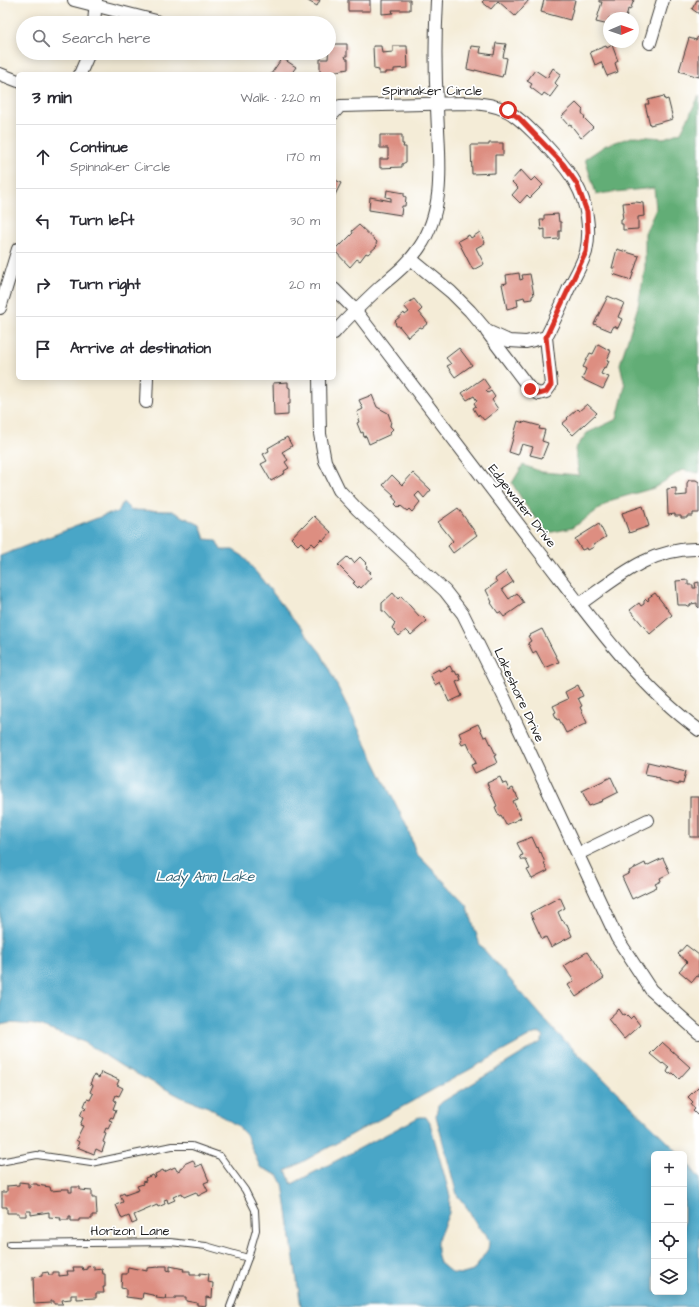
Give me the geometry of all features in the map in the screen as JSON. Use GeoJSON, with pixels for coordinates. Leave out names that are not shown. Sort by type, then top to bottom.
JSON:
{"type":"FeatureCollection","features":[{"type":"Feature","properties":{"kind":"street"},"geometry":{"type":"LineString","coordinates":[[74,0],[96,3],[142,16]]}},
{"type":"Feature","properties":{"kind":"street"},"geometry":{"type":"LineString","coordinates":[[336,331],[355,310],[411,259],[421,246],[433,222],[439,194],[436,104],[437,0]]}},
{"type":"Feature","properties":{"kind":"street"},"geometry":{"type":"LineString","coordinates":[[650,43],[663,0]]}},
{"type":"Feature","properties":{"kind":"street"},"geometry":{"type":"LineString","coordinates":[[95,16],[96,3]]}},
{"type":"Feature","properties":{"kind":"street"},"geometry":{"type":"LineString","coordinates":[[81,72],[86,60]]}},
{"type":"Feature","properties":{"kind":"street"},"geometry":{"type":"LineString","coordinates":[[0,74],[16,80]]}},
{"type":"Feature","properties":{"kind":"street","name":"Spinnaker Circle"},"geometry":{"type":"LineString","coordinates":[[336,111],[340,106],[481,103],[508,110],[519,118],[563,164],[577,184],[587,212],[588,232],[586,252],[546,337]]}},
{"type":"Feature","properties":{"kind":"street"},"geometry":{"type":"LineString","coordinates":[[0,308],[16,256]]}},
{"type":"Feature","properties":{"kind":"street"},"geometry":{"type":"LineString","coordinates":[[411,259],[451,292],[470,311],[487,331],[530,389],[539,394],[546,392],[551,385],[546,337],[526,342],[509,341],[487,331]]}},
{"type":"Feature","properties":{"kind":"street","name":"Edgewater Drive"},"geometry":{"type":"LineString","coordinates":[[336,291],[355,310],[580,604],[635,672],[680,715],[699,730]]}},
{"type":"Feature","properties":{"kind":"street"},"geometry":{"type":"LineString","coordinates":[[146,402],[147,380]]}},
{"type":"Feature","properties":{"kind":"street","name":"Lakeshore Drive"},"geometry":{"type":"LineString","coordinates":[[319,380],[320,434],[325,461],[339,490],[358,510],[440,586],[463,614],[617,938],[651,990],[699,1032]]}},
{"type":"Feature","properties":{"kind":"street"},"geometry":{"type":"LineString","coordinates":[[580,604],[638,564],[653,556],[672,551],[699,549]]}},
{"type":"Feature","properties":{"kind":"street"},"geometry":{"type":"LineString","coordinates":[[578,854],[648,820]]}},
{"type":"Feature","properties":{"kind":"lane"},"geometry":{"type":"LineString","coordinates":[[0,1162],[37,1155],[90,1163],[172,1146],[192,1146],[220,1156],[245,1190],[254,1210],[256,1230],[248,1258],[230,1307]]}},
{"type":"Feature","properties":{"kind":"lane","name":"Horizon Lane"},"geometry":{"type":"LineString","coordinates":[[10,1244],[170,1242],[206,1246],[248,1258]]}},
{"type":"Feature","properties":{"kind":"green space"},"geometry":{"type":"Polygon","coordinates":[[[699,96],[699,473],[682,470],[654,488],[612,500],[572,528],[548,533],[526,506],[512,483],[523,465],[542,472],[579,475],[575,449],[587,433],[617,419],[625,386],[620,364],[638,306],[645,268],[645,233],[656,209],[654,188],[596,194],[585,159],[606,145],[635,136],[664,138],[681,132],[699,96]]]}},
{"type":"Feature","properties":{"kind":"water","name":"Lady Ann Lake"},"geometry":{"type":"Polygon","coordinates":[[[123,502],[131,510],[172,511],[200,525],[205,539],[216,540],[221,550],[233,550],[243,556],[321,653],[408,829],[416,853],[467,905],[480,945],[553,1029],[677,1151],[651,1151],[651,1295],[687,1295],[687,1162],[699,1178],[699,1307],[301,1307],[283,1184],[279,1176],[260,1167],[246,1135],[236,1125],[208,1107],[183,1098],[123,1067],[84,1042],[36,1025],[10,1023],[0,1025],[0,556],[105,515],[118,512],[123,502]],[[540,1033],[534,1034],[286,1171],[292,1184],[419,1117],[426,1117],[430,1123],[450,1196],[449,1213],[437,1242],[437,1252],[440,1263],[452,1273],[463,1274],[473,1271],[488,1249],[489,1242],[486,1234],[478,1227],[468,1209],[457,1195],[436,1116],[438,1106],[442,1102],[541,1042],[544,1036],[540,1033]]]}},
{"type":"Feature","properties":{"kind":"building"},"geometry":{"type":"Polygon","coordinates":[[[308,0],[320,0],[317,6],[308,0]]]}},
{"type":"Feature","properties":{"kind":"building"},"geometry":{"type":"Polygon","coordinates":[[[348,0],[370,0],[370,11],[348,11],[348,0]]]}},
{"type":"Feature","properties":{"kind":"building"},"geometry":{"type":"Polygon","coordinates":[[[382,0],[410,0],[410,10],[392,10],[393,13],[382,14],[382,0]]]}},
{"type":"Feature","properties":{"kind":"building"},"geometry":{"type":"Polygon","coordinates":[[[484,0],[529,0],[515,16],[498,1],[491,9],[482,2],[484,0]]]}},
{"type":"Feature","properties":{"kind":"building"},"geometry":{"type":"Polygon","coordinates":[[[544,0],[575,0],[570,20],[541,12],[544,0]]]}},
{"type":"Feature","properties":{"kind":"building"},"geometry":{"type":"Polygon","coordinates":[[[599,0],[634,0],[630,10],[628,9],[627,12],[603,12],[603,24],[596,22],[602,2],[599,2],[599,0]]]}},
{"type":"Feature","properties":{"kind":"building"},"geometry":{"type":"Polygon","coordinates":[[[697,0],[699,0],[699,14],[692,9],[697,0]]]}},
{"type":"Feature","properties":{"kind":"building"},"geometry":{"type":"Polygon","coordinates":[[[698,36],[699,77],[679,71],[689,38],[696,40],[698,36]]]}},
{"type":"Feature","properties":{"kind":"building"},"geometry":{"type":"Polygon","coordinates":[[[496,43],[506,44],[503,57],[507,58],[502,77],[467,69],[471,46],[481,47],[480,53],[494,55],[496,43]]]}},
{"type":"Feature","properties":{"kind":"building"},"geometry":{"type":"Polygon","coordinates":[[[336,44],[347,44],[347,56],[345,56],[346,59],[348,59],[348,69],[320,72],[320,60],[336,60],[336,44]]]}},
{"type":"Feature","properties":{"kind":"building"},"geometry":{"type":"Polygon","coordinates":[[[373,46],[381,46],[382,53],[393,52],[393,46],[407,46],[408,68],[394,69],[394,72],[379,74],[379,70],[374,69],[373,46]]]}},
{"type":"Feature","properties":{"kind":"building"},"geometry":{"type":"Polygon","coordinates":[[[603,47],[613,48],[618,61],[615,63],[618,72],[607,76],[601,62],[595,65],[590,52],[603,47]]]}},
{"type":"Feature","properties":{"kind":"building"},"geometry":{"type":"Polygon","coordinates":[[[281,60],[285,60],[296,67],[292,72],[272,72],[281,60]]]}},
{"type":"Feature","properties":{"kind":"building"},"geometry":{"type":"Polygon","coordinates":[[[553,68],[561,74],[555,83],[558,86],[550,97],[544,93],[542,96],[530,87],[532,84],[527,81],[535,70],[547,78],[553,68]]]}},
{"type":"Feature","properties":{"kind":"building"},"geometry":{"type":"Polygon","coordinates":[[[664,96],[665,100],[668,99],[673,119],[650,125],[645,104],[649,104],[648,100],[664,96]]]}},
{"type":"Feature","properties":{"kind":"building"},"geometry":{"type":"Polygon","coordinates":[[[576,103],[583,110],[582,113],[585,117],[584,118],[593,127],[581,138],[570,124],[568,125],[561,117],[576,103]]]}},
{"type":"Feature","properties":{"kind":"building"},"geometry":{"type":"Polygon","coordinates":[[[380,135],[402,135],[402,144],[404,144],[403,147],[406,147],[406,162],[402,164],[402,167],[380,168],[380,159],[388,159],[388,148],[380,148],[380,135]]]}},
{"type":"Feature","properties":{"kind":"building"},"geometry":{"type":"Polygon","coordinates":[[[489,143],[503,143],[503,155],[495,155],[495,173],[472,174],[471,145],[489,145],[489,143]]]}},
{"type":"Feature","properties":{"kind":"building"},"geometry":{"type":"Polygon","coordinates":[[[521,170],[531,181],[535,177],[543,185],[530,198],[527,195],[520,203],[512,195],[518,188],[511,181],[521,170]]]}},
{"type":"Feature","properties":{"kind":"building"},"geometry":{"type":"Polygon","coordinates":[[[336,180],[341,183],[336,193],[336,180]]]}},
{"type":"Feature","properties":{"kind":"building"},"geometry":{"type":"Polygon","coordinates":[[[387,190],[404,193],[404,196],[406,197],[405,206],[402,206],[401,215],[369,210],[370,197],[391,201],[391,198],[386,197],[387,190]]]}},
{"type":"Feature","properties":{"kind":"building"},"geometry":{"type":"Polygon","coordinates":[[[623,203],[643,203],[644,216],[638,217],[638,229],[623,230],[621,219],[623,219],[622,212],[624,212],[623,203]]]}},
{"type":"Feature","properties":{"kind":"building"},"geometry":{"type":"Polygon","coordinates":[[[558,214],[559,222],[561,222],[559,239],[545,240],[545,229],[541,230],[540,220],[544,220],[544,215],[558,214]]]}},
{"type":"Feature","properties":{"kind":"building"},"geometry":{"type":"Polygon","coordinates":[[[359,225],[377,242],[377,246],[368,254],[366,253],[360,261],[357,259],[350,267],[336,252],[336,248],[353,233],[352,231],[359,225]]]}},
{"type":"Feature","properties":{"kind":"building"},"geometry":{"type":"Polygon","coordinates":[[[480,232],[485,243],[476,248],[484,264],[473,270],[458,241],[469,235],[471,238],[480,232]]]}},
{"type":"Feature","properties":{"kind":"building"},"geometry":{"type":"Polygon","coordinates":[[[617,249],[639,256],[631,280],[613,274],[615,268],[612,268],[617,249]]]}},
{"type":"Feature","properties":{"kind":"building"},"geometry":{"type":"Polygon","coordinates":[[[519,273],[520,280],[523,279],[522,275],[530,274],[534,295],[532,296],[532,299],[525,300],[524,297],[517,299],[518,306],[507,309],[502,284],[507,283],[506,275],[519,273]]]}},
{"type":"Feature","properties":{"kind":"building"},"geometry":{"type":"Polygon","coordinates":[[[608,296],[624,303],[618,317],[622,319],[618,328],[614,326],[611,331],[594,324],[608,296]]]}},
{"type":"Feature","properties":{"kind":"building"},"geometry":{"type":"Polygon","coordinates":[[[414,299],[422,309],[419,312],[428,323],[422,328],[420,327],[408,337],[399,326],[396,326],[395,321],[404,313],[405,315],[409,312],[404,306],[414,299]]]}},
{"type":"Feature","properties":{"kind":"building"},"geometry":{"type":"Polygon","coordinates":[[[598,344],[611,351],[607,360],[609,361],[606,368],[604,367],[601,374],[609,377],[603,389],[582,379],[586,369],[583,367],[590,353],[593,354],[598,344]]]}},
{"type":"Feature","properties":{"kind":"building"},"geometry":{"type":"Polygon","coordinates":[[[459,348],[472,365],[455,377],[447,366],[451,364],[446,358],[459,348]]]}},
{"type":"Feature","properties":{"kind":"building"},"geometry":{"type":"Polygon","coordinates":[[[483,378],[490,388],[486,391],[488,393],[491,391],[495,397],[492,400],[498,409],[484,420],[479,414],[478,416],[473,408],[476,406],[474,403],[477,401],[474,396],[467,400],[462,393],[483,378]]]}},
{"type":"Feature","properties":{"kind":"building"},"geometry":{"type":"Polygon","coordinates":[[[288,382],[288,387],[290,388],[290,404],[288,404],[288,415],[274,416],[273,383],[288,382]]]}},
{"type":"Feature","properties":{"kind":"building"},"geometry":{"type":"Polygon","coordinates":[[[372,395],[377,407],[388,413],[391,421],[390,426],[393,429],[390,432],[391,434],[369,444],[366,436],[364,437],[363,432],[361,433],[357,423],[359,422],[359,418],[357,412],[363,409],[359,400],[372,395]]]}},
{"type":"Feature","properties":{"kind":"building"},"geometry":{"type":"Polygon","coordinates":[[[587,404],[597,413],[573,435],[562,424],[577,409],[579,411],[587,404]]]}},
{"type":"Feature","properties":{"kind":"building"},"geometry":{"type":"Polygon","coordinates":[[[518,421],[540,426],[539,429],[545,430],[542,441],[548,443],[542,458],[530,455],[533,447],[522,444],[518,455],[509,452],[518,421]]]}},
{"type":"Feature","properties":{"kind":"building"},"geometry":{"type":"Polygon","coordinates":[[[287,437],[292,446],[282,452],[288,460],[285,462],[289,468],[284,471],[285,473],[271,481],[261,464],[267,461],[263,454],[269,451],[268,448],[287,437]]]}},
{"type":"Feature","properties":{"kind":"building"},"geometry":{"type":"Polygon","coordinates":[[[413,473],[431,490],[424,498],[419,492],[415,496],[420,502],[412,512],[409,509],[407,511],[401,506],[399,508],[395,504],[397,502],[392,496],[394,495],[383,485],[392,475],[402,485],[413,473]]]}},
{"type":"Feature","properties":{"kind":"building"},"geometry":{"type":"Polygon","coordinates":[[[689,480],[696,480],[699,482],[699,513],[693,513],[693,516],[687,516],[687,518],[675,516],[675,514],[668,515],[667,489],[676,488],[676,496],[687,495],[687,483],[689,480]]]}},
{"type":"Feature","properties":{"kind":"building"},"geometry":{"type":"Polygon","coordinates":[[[643,506],[649,526],[629,533],[622,513],[643,506]]]}},
{"type":"Feature","properties":{"kind":"building"},"geometry":{"type":"Polygon","coordinates":[[[458,508],[477,535],[453,553],[448,546],[453,541],[438,522],[458,508]]]}},
{"type":"Feature","properties":{"kind":"building"},"geometry":{"type":"Polygon","coordinates":[[[314,516],[331,532],[323,541],[322,539],[315,546],[312,543],[307,548],[301,542],[298,545],[291,538],[314,516]]]}},
{"type":"Feature","properties":{"kind":"building"},"geometry":{"type":"Polygon","coordinates":[[[599,524],[606,537],[593,545],[594,547],[588,550],[587,548],[582,550],[575,539],[599,524]]]}},
{"type":"Feature","properties":{"kind":"building"},"geometry":{"type":"Polygon","coordinates":[[[347,557],[354,563],[360,557],[366,563],[366,568],[371,572],[369,573],[372,576],[361,588],[359,586],[358,588],[353,583],[355,582],[338,565],[347,557]]]}},
{"type":"Feature","properties":{"kind":"building"},"geometry":{"type":"Polygon","coordinates":[[[506,571],[513,582],[502,589],[509,599],[517,593],[524,603],[504,617],[500,612],[498,613],[491,603],[492,602],[486,590],[497,582],[495,579],[506,571]]]}},
{"type":"Feature","properties":{"kind":"building"},"geometry":{"type":"Polygon","coordinates":[[[688,580],[688,585],[693,585],[693,588],[696,588],[695,583],[699,582],[699,608],[697,603],[691,604],[690,606],[678,605],[676,581],[688,580]]]}},
{"type":"Feature","properties":{"kind":"building"},"geometry":{"type":"Polygon","coordinates":[[[393,593],[398,599],[401,596],[420,617],[422,616],[427,621],[411,635],[406,630],[399,636],[392,628],[395,623],[384,611],[382,611],[382,603],[393,593]]]}},
{"type":"Feature","properties":{"kind":"building"},"geometry":{"type":"Polygon","coordinates":[[[655,593],[672,615],[650,634],[630,610],[639,603],[641,606],[644,604],[646,599],[648,601],[648,598],[655,593]]]}},
{"type":"Feature","properties":{"kind":"building"},"geometry":{"type":"Polygon","coordinates":[[[542,629],[559,662],[545,668],[536,651],[533,653],[528,643],[531,641],[528,636],[542,629]]]}},
{"type":"Feature","properties":{"kind":"building"},"geometry":{"type":"Polygon","coordinates":[[[450,666],[453,672],[455,671],[457,675],[459,674],[461,680],[456,682],[462,696],[449,702],[440,682],[435,685],[430,674],[439,669],[439,671],[450,666]]]}},
{"type":"Feature","properties":{"kind":"building"},"geometry":{"type":"Polygon","coordinates":[[[578,685],[583,696],[578,698],[582,706],[580,707],[587,723],[566,733],[559,719],[557,720],[554,713],[556,712],[553,706],[568,699],[565,692],[578,685]]]}},
{"type":"Feature","properties":{"kind":"building"},"geometry":{"type":"Polygon","coordinates":[[[478,724],[484,737],[487,736],[496,755],[494,756],[497,763],[475,773],[471,765],[476,763],[467,743],[462,745],[460,741],[462,740],[459,733],[478,724]]]}},
{"type":"Feature","properties":{"kind":"building"},"geometry":{"type":"Polygon","coordinates":[[[648,762],[686,771],[683,784],[679,783],[679,785],[659,780],[659,778],[655,777],[656,776],[645,774],[648,762]]]}},
{"type":"Feature","properties":{"kind":"building"},"geometry":{"type":"Polygon","coordinates":[[[500,777],[503,784],[506,783],[509,790],[513,788],[516,793],[518,799],[513,801],[521,818],[506,825],[501,815],[499,816],[495,807],[497,806],[487,783],[500,777]]]}},
{"type":"Feature","properties":{"kind":"building"},"geometry":{"type":"Polygon","coordinates":[[[611,777],[618,792],[602,800],[603,801],[589,806],[582,791],[611,777]]]}},
{"type":"Feature","properties":{"kind":"building"},"geometry":{"type":"Polygon","coordinates":[[[690,797],[699,797],[699,837],[690,837],[690,797]]]}},
{"type":"Feature","properties":{"kind":"building"},"geometry":{"type":"Polygon","coordinates":[[[532,837],[540,853],[541,852],[545,863],[544,864],[548,871],[532,879],[527,870],[530,869],[526,860],[522,860],[520,856],[523,855],[517,843],[532,837]]]}},
{"type":"Feature","properties":{"kind":"building"},"geometry":{"type":"Polygon","coordinates":[[[663,858],[670,873],[660,878],[661,881],[655,884],[657,887],[632,899],[622,877],[630,873],[629,871],[645,863],[646,866],[663,858]]]}},
{"type":"Feature","properties":{"kind":"building"},"geometry":{"type":"Polygon","coordinates":[[[560,897],[565,908],[558,912],[562,921],[563,920],[565,924],[567,924],[572,936],[551,947],[546,937],[542,939],[530,913],[560,897]]]}},
{"type":"Feature","properties":{"kind":"building"},"geometry":{"type":"Polygon","coordinates":[[[686,945],[699,955],[699,977],[697,976],[692,982],[679,971],[687,962],[678,954],[686,945]]]}},
{"type":"Feature","properties":{"kind":"building"},"geometry":{"type":"Polygon","coordinates":[[[587,952],[604,978],[576,997],[568,985],[574,981],[564,966],[587,952]]]}},
{"type":"Feature","properties":{"kind":"building"},"geometry":{"type":"Polygon","coordinates":[[[619,1009],[623,1015],[625,1014],[630,1019],[633,1016],[640,1025],[624,1039],[608,1019],[619,1009]]]}},
{"type":"Feature","properties":{"kind":"building"},"geometry":{"type":"Polygon","coordinates":[[[662,1042],[690,1067],[679,1079],[673,1073],[669,1074],[667,1072],[669,1068],[650,1054],[662,1042]]]}},
{"type":"Feature","properties":{"kind":"building"},"geometry":{"type":"Polygon","coordinates":[[[101,1072],[119,1080],[117,1085],[123,1088],[119,1096],[116,1095],[114,1100],[116,1101],[113,1109],[116,1110],[113,1118],[111,1117],[109,1120],[112,1121],[108,1129],[106,1128],[104,1133],[106,1134],[102,1152],[96,1149],[94,1154],[77,1147],[79,1142],[76,1140],[83,1126],[80,1125],[83,1118],[80,1116],[83,1109],[85,1110],[86,1107],[84,1106],[87,1099],[90,1100],[93,1094],[90,1092],[93,1085],[90,1084],[94,1075],[99,1078],[101,1072]]]}},
{"type":"Feature","properties":{"kind":"building"},"geometry":{"type":"Polygon","coordinates":[[[699,1086],[699,1113],[697,1115],[693,1111],[695,1109],[691,1104],[693,1102],[688,1097],[699,1086]]]}},
{"type":"Feature","properties":{"kind":"building"},"geometry":{"type":"Polygon","coordinates":[[[193,1160],[196,1167],[202,1164],[209,1181],[204,1183],[208,1191],[198,1196],[196,1192],[184,1197],[182,1193],[173,1197],[175,1200],[168,1203],[167,1199],[164,1200],[165,1204],[158,1207],[157,1205],[134,1215],[137,1222],[132,1224],[129,1216],[122,1219],[116,1205],[123,1202],[120,1195],[124,1193],[125,1195],[139,1190],[137,1186],[146,1181],[145,1178],[153,1175],[155,1178],[155,1174],[175,1167],[177,1171],[180,1170],[184,1164],[193,1160]]]}},
{"type":"Feature","properties":{"kind":"building"},"geometry":{"type":"Polygon","coordinates":[[[19,1182],[28,1183],[28,1188],[30,1188],[30,1184],[50,1187],[51,1191],[69,1189],[69,1192],[72,1192],[72,1187],[80,1187],[80,1190],[92,1191],[92,1198],[96,1198],[97,1215],[92,1215],[92,1219],[79,1219],[79,1221],[71,1221],[71,1216],[69,1216],[69,1220],[60,1220],[61,1218],[49,1217],[49,1212],[31,1215],[31,1211],[26,1211],[26,1216],[19,1216],[19,1213],[7,1213],[7,1207],[2,1207],[2,1192],[7,1192],[7,1186],[19,1185],[19,1182]]]}},
{"type":"Feature","properties":{"kind":"building"},"geometry":{"type":"Polygon","coordinates":[[[94,1266],[94,1270],[102,1269],[103,1274],[105,1274],[105,1287],[103,1287],[104,1293],[96,1293],[96,1298],[77,1299],[77,1295],[71,1295],[71,1299],[62,1300],[63,1304],[54,1304],[54,1301],[51,1301],[51,1303],[34,1304],[33,1277],[42,1276],[42,1273],[48,1272],[49,1275],[53,1275],[53,1272],[59,1272],[59,1276],[68,1275],[67,1271],[74,1271],[73,1267],[82,1267],[83,1270],[87,1269],[87,1267],[94,1266]]]}},
{"type":"Feature","properties":{"kind":"building"},"geometry":{"type":"Polygon","coordinates":[[[167,1266],[167,1270],[170,1271],[170,1266],[184,1269],[183,1271],[190,1271],[190,1275],[200,1275],[200,1273],[209,1274],[208,1282],[213,1283],[212,1298],[206,1297],[206,1306],[197,1305],[197,1303],[186,1301],[186,1297],[166,1299],[166,1295],[165,1299],[156,1298],[157,1296],[143,1293],[142,1299],[126,1297],[126,1289],[121,1288],[122,1274],[127,1274],[128,1267],[147,1271],[147,1268],[167,1266]]]}},
{"type":"Feature","properties":{"kind":"route"},"geometry":{"type":"LineString","coordinates":[[508,110],[519,118],[563,164],[577,184],[587,212],[588,232],[586,252],[546,337],[551,385],[546,392],[539,394],[530,389]]}}]}
